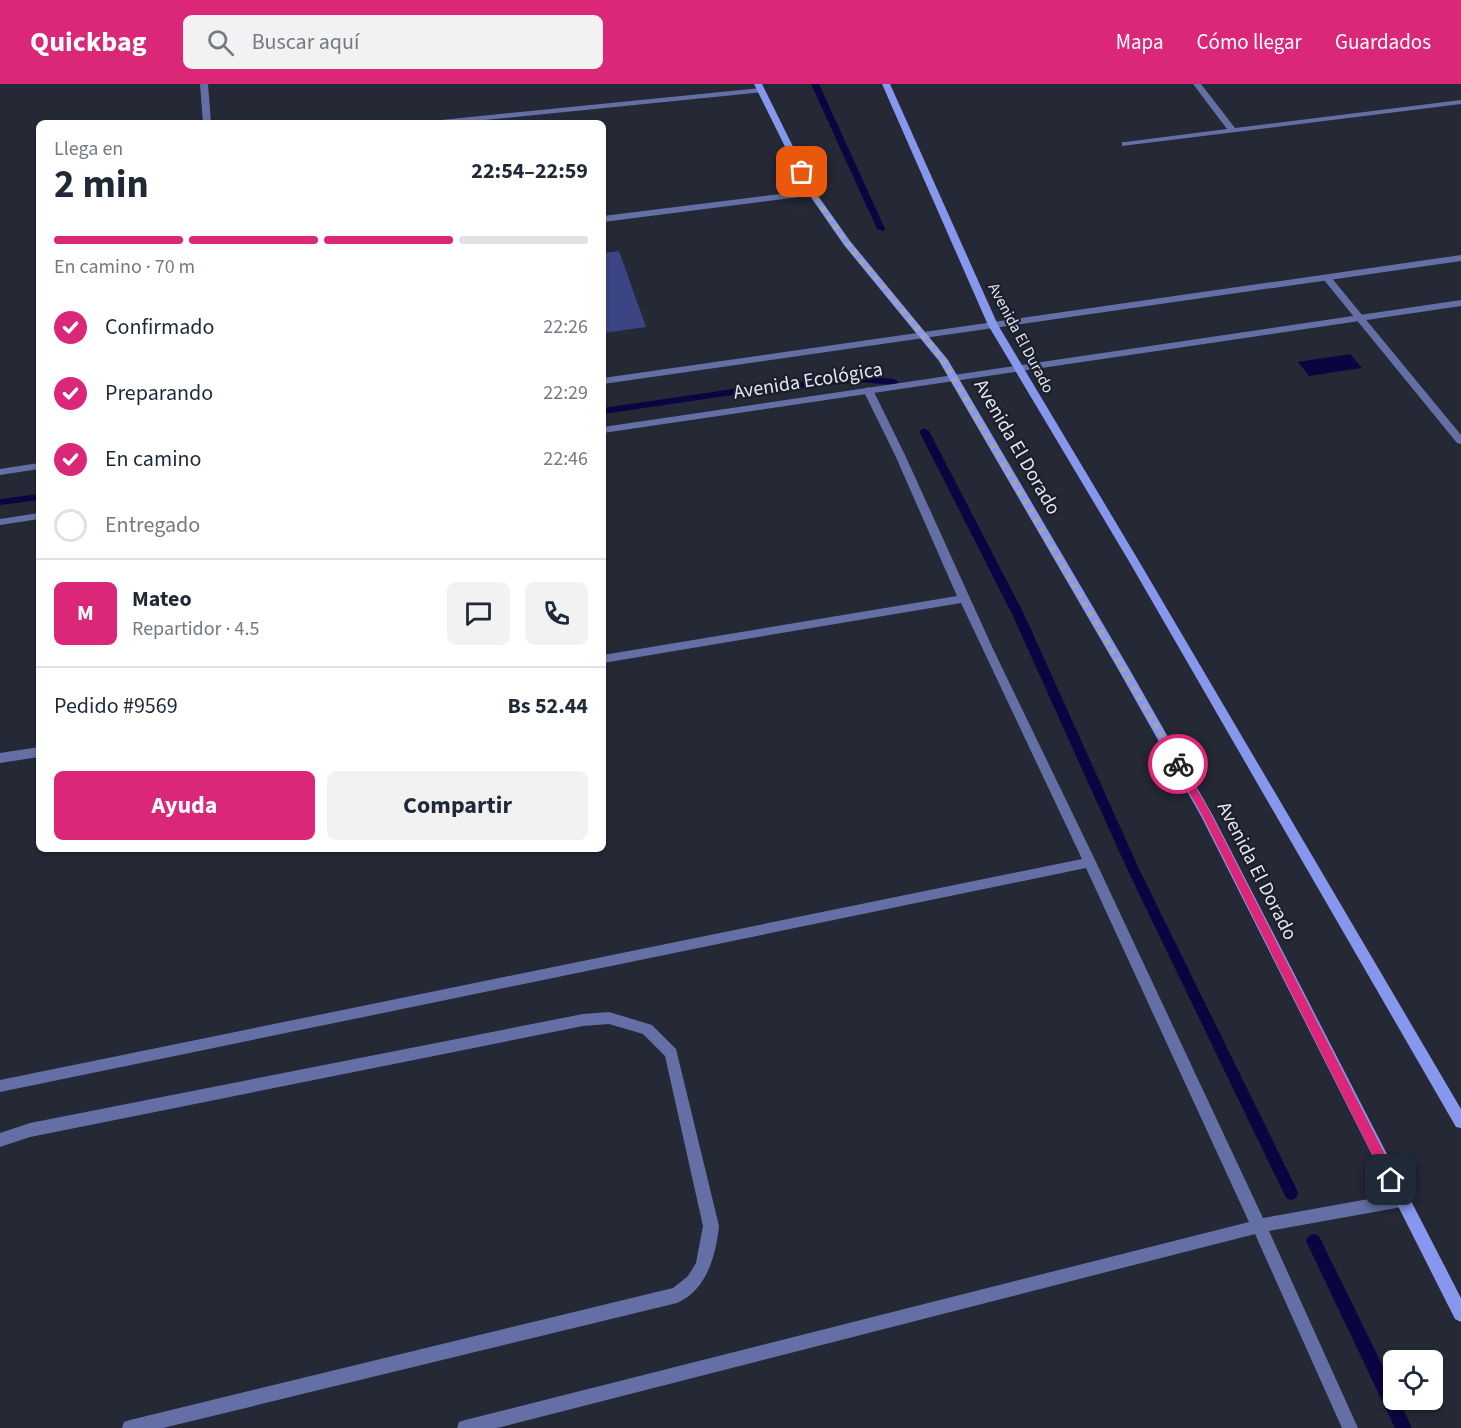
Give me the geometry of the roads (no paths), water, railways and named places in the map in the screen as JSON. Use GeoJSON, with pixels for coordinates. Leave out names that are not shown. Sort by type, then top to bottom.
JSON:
{"type":"FeatureCollection","features":[{"type":"Feature","properties":{"kind":"main road","name":"Avenida El Durado"},"geometry":{"type":"LineString","coordinates":[[886,84],[993,325],[1135,563],[1461,1122]]}},
{"type":"Feature","properties":{"kind":"main road"},"geometry":{"type":"LineString","coordinates":[[760,87],[812,193],[847,243],[924,334]]}},
{"type":"Feature","properties":{"kind":"main road","name":"Avenida El Dorado"},"geometry":{"type":"LineString","coordinates":[[924,334],[954,378],[1206,814],[1461,1314]]}},
{"type":"Feature","properties":{"kind":"street"},"geometry":{"type":"LineString","coordinates":[[204,84],[207,120]]}},
{"type":"Feature","properties":{"kind":"street"},"geometry":{"type":"LineString","coordinates":[[1197,84],[1233,131]]}},
{"type":"Feature","properties":{"kind":"street"},"geometry":{"type":"LineString","coordinates":[[458,120],[760,87]]}},
{"type":"Feature","properties":{"kind":"street"},"geometry":{"type":"LineString","coordinates":[[1125,144],[1461,102]]}},
{"type":"Feature","properties":{"kind":"street"},"geometry":{"type":"LineString","coordinates":[[606,219],[812,193]]}},
{"type":"Feature","properties":{"kind":"street","name":"Avenida Ecológica"},"geometry":{"type":"LineString","coordinates":[[606,381],[1461,258]]}},
{"type":"Feature","properties":{"kind":"street"},"geometry":{"type":"LineString","coordinates":[[1327,278],[1461,441]]}},
{"type":"Feature","properties":{"kind":"street","name":"Avenida Ecológica"},"geometry":{"type":"LineString","coordinates":[[606,430],[1461,303]]}},
{"type":"Feature","properties":{"kind":"street"},"geometry":{"type":"LineString","coordinates":[[868,390],[903,459],[963,599],[1090,862],[1260,1226],[1350,1428]]}},
{"type":"Feature","properties":{"kind":"street"},"geometry":{"type":"LineString","coordinates":[[0,472],[36,466]]}},
{"type":"Feature","properties":{"kind":"street"},"geometry":{"type":"LineString","coordinates":[[0,522],[36,516]]}},
{"type":"Feature","properties":{"kind":"street"},"geometry":{"type":"LineString","coordinates":[[606,658],[963,599]]}},
{"type":"Feature","properties":{"kind":"street"},"geometry":{"type":"LineString","coordinates":[[0,758],[36,752]]}},
{"type":"Feature","properties":{"kind":"street"},"geometry":{"type":"LineString","coordinates":[[0,1086],[1090,862]]}},
{"type":"Feature","properties":{"kind":"street"},"geometry":{"type":"LineString","coordinates":[[0,1140],[30,1130],[583,1020],[609,1018],[647,1029],[671,1053],[711,1226],[710,1251],[701,1271],[689,1287],[677,1295],[130,1428]]}},
{"type":"Feature","properties":{"kind":"street"},"geometry":{"type":"LineString","coordinates":[[465,1428],[1260,1226],[1402,1200]]}},
{"type":"Feature","properties":{"kind":"waterway"},"geometry":{"type":"LineString","coordinates":[[815,84],[881,229]]}},
{"type":"Feature","properties":{"kind":"waterway"},"geometry":{"type":"LineString","coordinates":[[606,411],[740,391],[860,379],[894,382]]}},
{"type":"Feature","properties":{"kind":"waterway"},"geometry":{"type":"LineString","coordinates":[[924,431],[1018,614],[1134,871],[1291,1193]]}},
{"type":"Feature","properties":{"kind":"waterway"},"geometry":{"type":"LineString","coordinates":[[0,502],[36,497]]}},
{"type":"Feature","properties":{"kind":"waterway"},"geometry":{"type":"LineString","coordinates":[[1314,1241],[1404,1428]]}}]}
